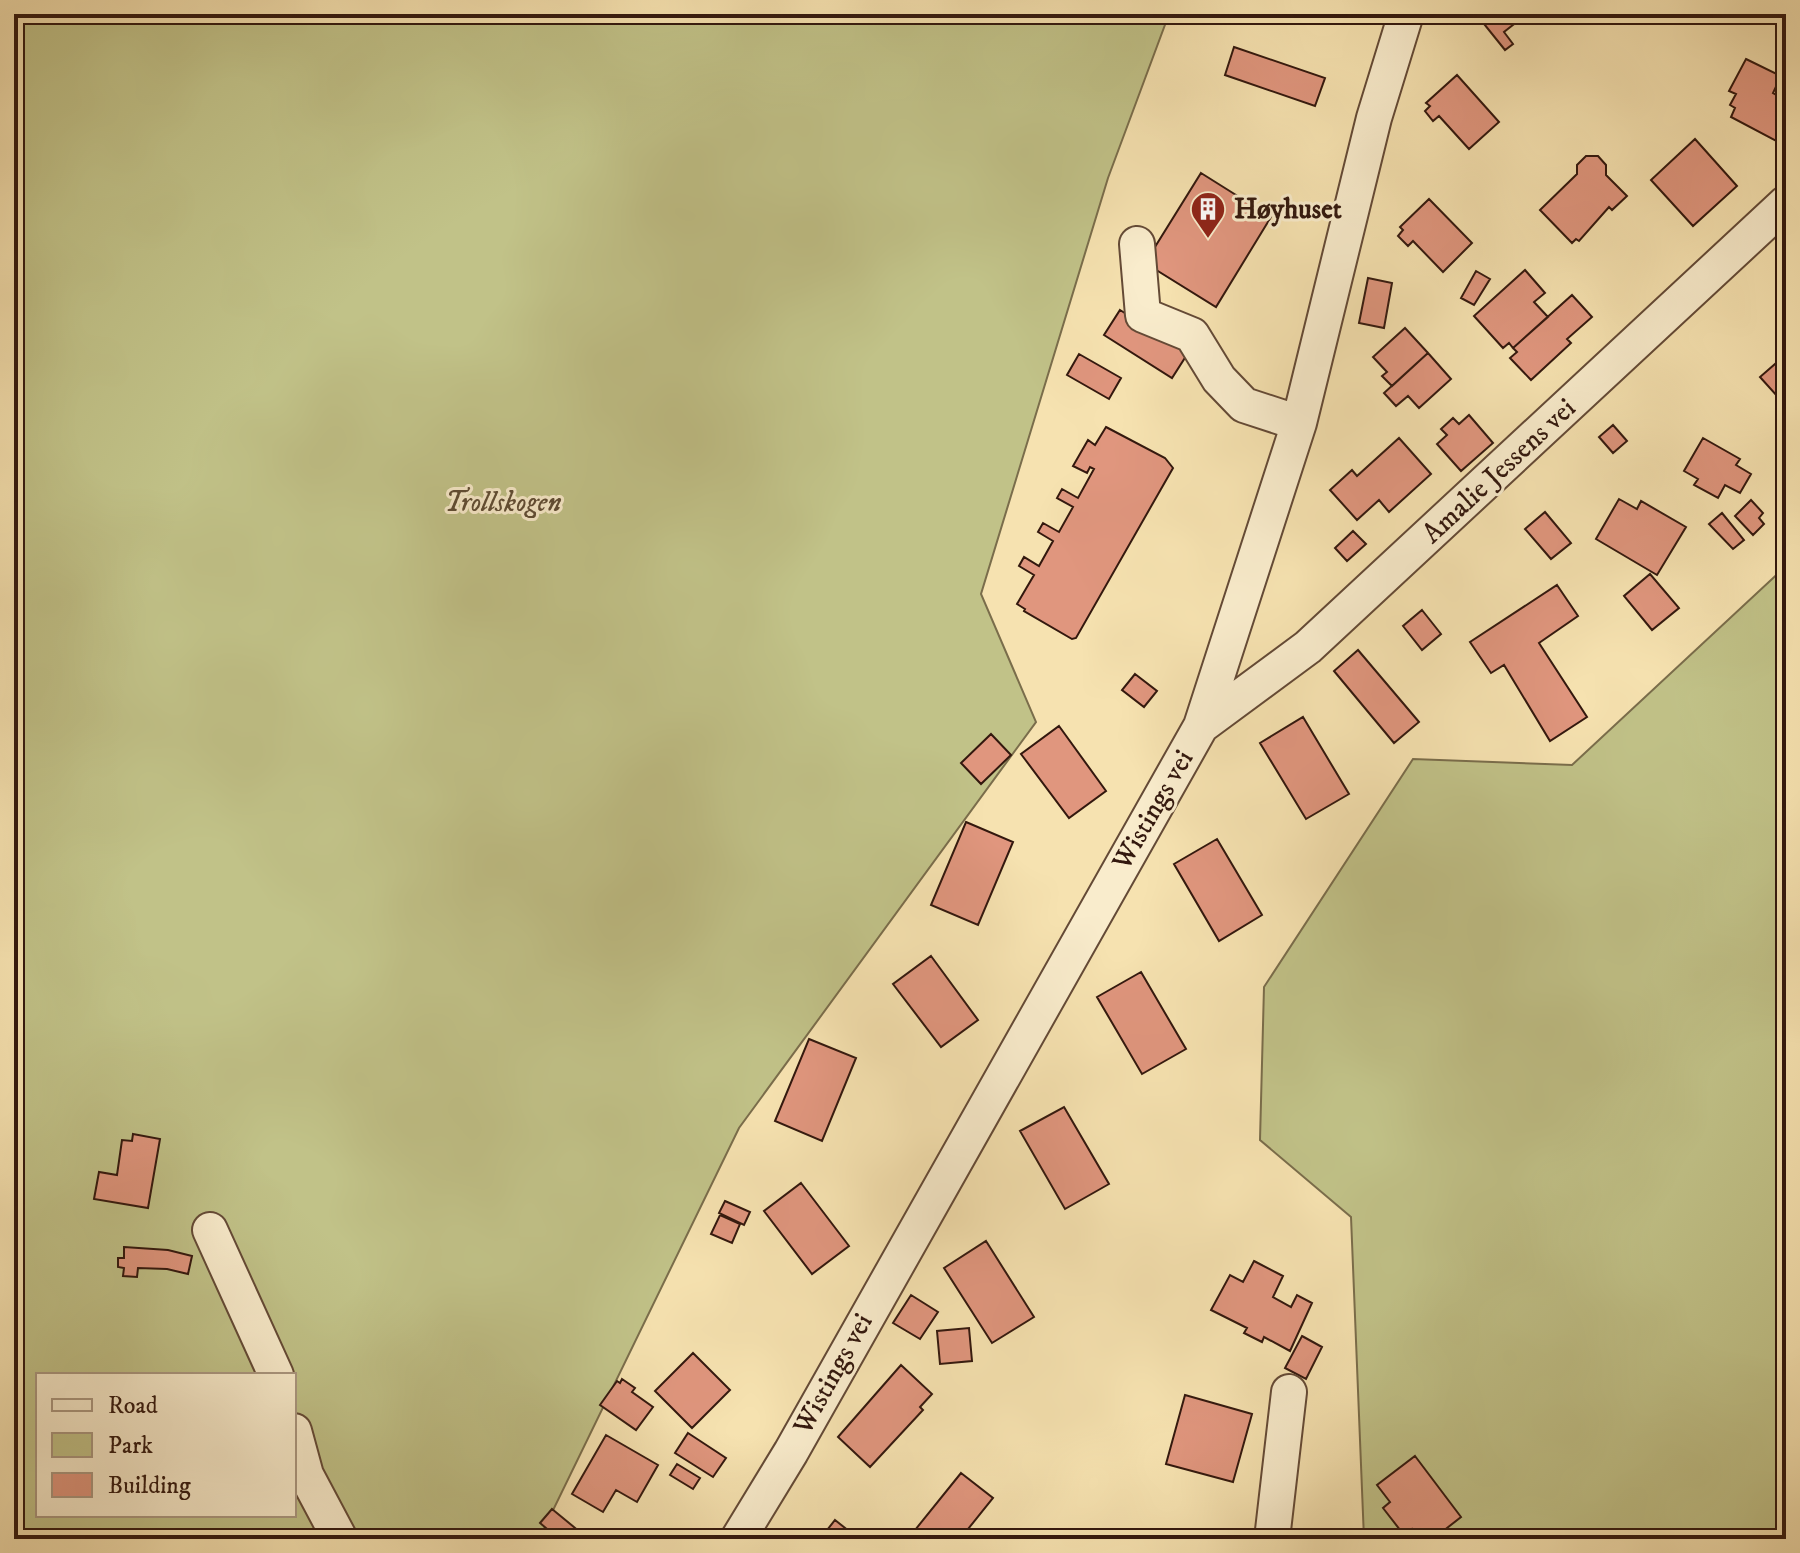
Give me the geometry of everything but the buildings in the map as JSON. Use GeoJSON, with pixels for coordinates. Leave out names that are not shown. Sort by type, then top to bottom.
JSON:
{"type":"FeatureCollection","features":[{"type":"Feature","properties":{"kind":"street","name":"Wistings vei"},"geometry":{"type":"LineString","coordinates":[[738,1539],[791,1452],[1201,726],[1299,423],[1374,118],[1406,14]]}},
{"type":"Feature","properties":{"kind":"street","name":"Amalie Jessens vei"},"geometry":{"type":"LineString","coordinates":[[1201,726],[1308,647],[1786,203]]}},
{"type":"Feature","properties":{"kind":"street"},"geometry":{"type":"LineString","coordinates":[[1137,244],[1143,315],[1192,335],[1219,379],[1244,405],[1299,423]]}},
{"type":"Feature","properties":{"kind":"street"},"geometry":{"type":"LineString","coordinates":[[210,1230],[275,1373]]}},
{"type":"Feature","properties":{"kind":"street"},"geometry":{"type":"LineString","coordinates":[[1272,1539],[1289,1392]]}},
{"type":"Feature","properties":{"kind":"street"},"geometry":{"type":"LineString","coordinates":[[296,1438],[306,1475],[340,1539]]}},
{"type":"Feature","properties":{"kind":"green space","name":"Trollskogen"},"geometry":{"type":"Polygon","coordinates":[[[14,14],[1169,14],[1108,178],[981,594],[1036,722],[739,1128],[539,1539],[14,1539],[14,14]]]}},
{"type":"Feature","properties":{"kind":"green space"},"geometry":{"type":"Polygon","coordinates":[[[1786,566],[1786,1539],[1364,1539],[1351,1217],[1260,1140],[1264,987],[1413,759],[1572,765],[1786,566]]]}},
{"type":"Feature","properties":{"kind":"place","name":"Høyhuset"},"geometry":{"type":"Point","coordinates":[1208,240]}}]}
